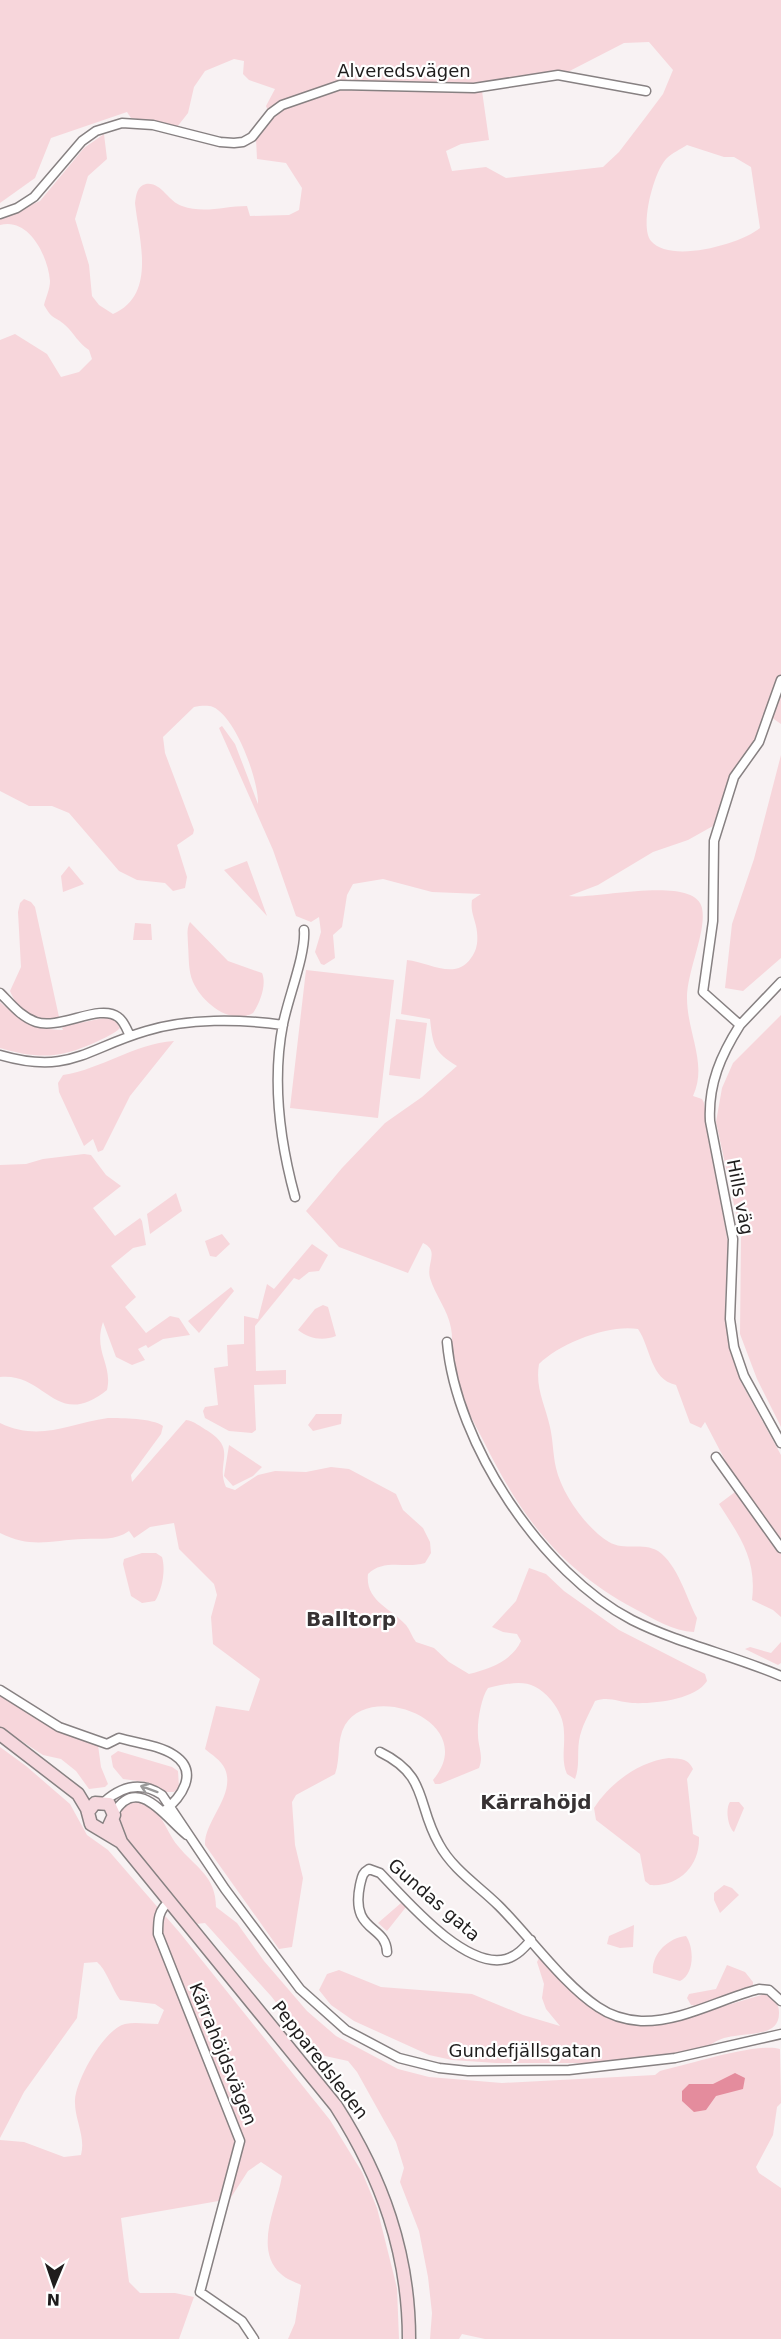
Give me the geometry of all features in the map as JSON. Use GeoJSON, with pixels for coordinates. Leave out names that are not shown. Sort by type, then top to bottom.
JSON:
{"type":"FeatureCollection","features":[{"type":"Feature","properties":{"kind":"street","name":"Alveredsvägen"},"geometry":{"type":"LineString","coordinates":[[0,214],[17,208],[34,198],[82,141],[96,132],[122,123],[153,125],[220,142],[234,143],[243,142],[252,137],[271,113],[282,105],[339,86],[474,88],[558,75],[646,91]]}},
{"type":"Feature","properties":{"kind":"street"},"geometry":{"type":"LineString","coordinates":[[740,1024],[703,992],[713,921],[714,841],[734,777],[759,742],[781,680]]}},
{"type":"Feature","properties":{"kind":"street"},"geometry":{"type":"LineString","coordinates":[[295,1197],[288,1171],[279,1099],[283,1025],[304,930]]}},
{"type":"Feature","properties":{"kind":"street","name":"Hills väg"},"geometry":{"type":"LineString","coordinates":[[781,982],[740,1024],[723,1051],[709,1101],[710,1121],[733,1239],[730,1319],[734,1347],[744,1376],[781,1443]]}},
{"type":"Feature","properties":{"kind":"street"},"geometry":{"type":"LineString","coordinates":[[0,993],[21,1014],[35,1022],[54,1024],[92,1015],[111,1014],[121,1019],[130,1036]]}},
{"type":"Feature","properties":{"kind":"street"},"geometry":{"type":"LineString","coordinates":[[0,1055],[52,1063],[82,1058],[130,1036],[157,1028],[194,1023],[256,1021],[283,1025]]}},
{"type":"Feature","properties":{"kind":"street"},"geometry":{"type":"LineString","coordinates":[[447,1342],[451,1376],[482,1453],[512,1506],[560,1566],[592,1593],[631,1619],[682,1641],[781,1676]]}},
{"type":"Feature","properties":{"kind":"street"},"geometry":{"type":"LineString","coordinates":[[716,1457],[781,1548]]}},
{"type":"Feature","properties":{"kind":"street"},"geometry":{"type":"LineString","coordinates":[[0,1690],[70,1732],[107,1744],[119,1738],[173,1754],[184,1766],[187,1784],[181,1796],[163,1812]]}},
{"type":"Feature","properties":{"kind":"street"},"geometry":{"type":"LineString","coordinates":[[0,1734],[78,1794],[111,1806],[114,1817],[105,1828],[96,1828],[89,1820],[88,1812],[78,1794]]}},
{"type":"Feature","properties":{"kind":"street","name":"Gundas gata"},"geometry":{"type":"LineString","coordinates":[[380,1752],[402,1763],[413,1775],[433,1832],[447,1856],[587,2000],[612,2015],[626,2019],[671,2018],[759,1989],[769,1990],[781,2001]]}},
{"type":"Feature","properties":{"kind":"street","name":"Gundefjällsgatan"},"geometry":{"type":"LineString","coordinates":[[101,1802],[115,1792],[137,1785],[153,1789],[171,1806],[188,1835],[279,1965],[300,1989],[346,2030],[399,2058],[439,2068],[468,2071],[569,2070],[675,2058],[781,2034]]}},
{"type":"Feature","properties":{"kind":"street","name":"Gundefjällsgatan"},"geometry":{"type":"LineString","coordinates":[[114,1817],[126,1801],[138,1798],[151,1801],[175,1826],[188,1835]]}},
{"type":"Feature","properties":{"kind":"street"},"geometry":{"type":"LineString","coordinates":[[88,1812],[92,1805],[101,1802]]}},
{"type":"Feature","properties":{"kind":"street","name":"Pepparedsleden"},"geometry":{"type":"LineString","coordinates":[[114,1817],[121,1842]]}},
{"type":"Feature","properties":{"kind":"street","name":"Pepparedsleden"},"geometry":{"type":"LineString","coordinates":[[96,1828],[121,1842],[336,2106],[357,2139],[377,2178],[395,2228],[405,2275],[409,2339]]}},
{"type":"Feature","properties":{"kind":"street","name":"Gundas gata"},"geometry":{"type":"LineString","coordinates":[[387,1952],[385,1943],[366,1925],[358,1910],[363,1876],[369,1869],[380,1873],[450,1940],[474,1956],[490,1961],[507,1959],[514,1956],[531,1940]]}},
{"type":"Feature","properties":{"kind":"street","name":"Kärrahöjdsvägen"},"geometry":{"type":"LineString","coordinates":[[170,1901],[162,1908],[158,1919],[158,1934],[240,2141],[200,2292],[242,2321],[254,2339]]}},
{"type":"Feature","properties":{"kind":"shaded area"},"geometry":{"type":"Polygon","coordinates":[[[0,0],[781,0],[781,724],[768,715],[755,742],[729,781],[713,826],[688,840],[653,852],[598,885],[569,896],[663,890],[682,892],[695,898],[702,908],[702,928],[687,998],[698,1060],[697,1084],[693,1096],[702,1099],[704,1103],[728,1243],[725,1303],[730,1351],[740,1380],[781,1455],[781,1540],[727,1464],[705,1422],[701,1428],[690,1423],[676,1385],[667,1382],[656,1370],[638,1329],[613,1329],[572,1342],[539,1364],[538,1373],[539,1388],[551,1432],[556,1468],[569,1499],[592,1528],[609,1542],[621,1546],[652,1548],[665,1557],[676,1573],[697,1618],[694,1632],[664,1624],[608,1593],[585,1576],[545,1538],[512,1493],[466,1408],[456,1383],[451,1357],[451,1328],[430,1278],[432,1254],[428,1246],[423,1243],[408,1273],[339,1247],[306,1211],[342,1168],[385,1123],[422,1097],[457,1066],[444,1057],[436,1047],[430,1019],[401,1014],[407,960],[450,969],[465,965],[473,955],[477,943],[472,900],[481,894],[432,892],[383,879],[353,884],[347,895],[342,927],[333,935],[335,958],[324,965],[321,964],[315,952],[321,932],[319,917],[311,922],[296,916],[273,850],[219,728],[222,726],[235,744],[258,804],[255,781],[238,736],[222,713],[211,706],[194,707],[163,737],[165,753],[194,830],[193,834],[177,845],[187,877],[185,888],[173,891],[165,883],[137,880],[119,871],[69,813],[52,806],[29,806],[0,791],[0,340],[15,334],[47,354],[61,377],[79,372],[92,359],[89,350],[65,325],[52,316],[44,305],[50,281],[41,250],[28,233],[20,227],[10,224],[0,225],[0,218],[40,201],[84,148],[104,134],[107,159],[88,176],[75,219],[89,265],[92,296],[99,305],[113,314],[127,305],[136,294],[140,280],[141,249],[135,203],[138,191],[143,185],[152,184],[177,204],[190,208],[206,210],[247,206],[250,216],[289,215],[299,210],[302,188],[286,163],[257,159],[256,138],[272,120],[266,106],[275,89],[249,80],[243,74],[244,61],[234,59],[205,71],[194,87],[188,113],[177,127],[131,118],[127,112],[51,138],[35,178],[0,203],[0,0]],[[649,42],[624,43],[556,78],[482,91],[489,140],[461,144],[446,151],[452,171],[486,167],[506,178],[603,167],[619,152],[663,94],[673,70],[649,42]],[[687,145],[667,158],[657,174],[647,212],[648,234],[651,241],[660,248],[673,251],[706,249],[738,240],[760,228],[751,167],[734,157],[724,157],[687,145]]]}},
{"type":"Feature","properties":{"kind":"shaded area"},"geometry":{"type":"Polygon","coordinates":[[[781,755],[781,958],[743,991],[725,988],[732,924],[754,859],[781,755]]]}},
{"type":"Feature","properties":{"kind":"shaded area"},"geometry":{"type":"Polygon","coordinates":[[[247,861],[267,916],[224,870],[247,861]]]}},
{"type":"Feature","properties":{"kind":"shaded area"},"geometry":{"type":"Polygon","coordinates":[[[69,866],[84,884],[63,892],[61,876],[69,866]]]}},
{"type":"Feature","properties":{"kind":"shaded area"},"geometry":{"type":"Polygon","coordinates":[[[24,899],[35,907],[59,1017],[44,1019],[30,1015],[18,1005],[10,991],[21,967],[18,912],[20,903],[24,899]]]}},
{"type":"Feature","properties":{"kind":"shaded area"},"geometry":{"type":"Polygon","coordinates":[[[190,922],[228,961],[262,973],[264,982],[262,993],[253,1013],[244,1016],[226,1014],[210,1004],[197,990],[189,969],[187,933],[190,922]]]}},
{"type":"Feature","properties":{"kind":"shaded area"},"geometry":{"type":"Polygon","coordinates":[[[135,923],[151,924],[152,940],[133,940],[135,923]]]}},
{"type":"Feature","properties":{"kind":"shaded area"},"geometry":{"type":"Polygon","coordinates":[[[306,970],[394,980],[378,1118],[290,1108],[306,970]]]}},
{"type":"Feature","properties":{"kind":"shaded area"},"geometry":{"type":"Polygon","coordinates":[[[0,1002],[28,1023],[53,1030],[63,1030],[64,1026],[109,1017],[115,1019],[120,1028],[96,1042],[71,1052],[48,1056],[14,1052],[0,1048],[0,1002]]]}},
{"type":"Feature","properties":{"kind":"shaded area"},"geometry":{"type":"Polygon","coordinates":[[[781,1015],[781,1427],[757,1379],[740,1334],[741,1237],[716,1122],[722,1088],[733,1063],[781,1015]]]}},
{"type":"Feature","properties":{"kind":"shaded area"},"geometry":{"type":"Polygon","coordinates":[[[396,1019],[427,1023],[420,1079],[389,1075],[396,1019]]]}},
{"type":"Feature","properties":{"kind":"shaded area"},"geometry":{"type":"Polygon","coordinates":[[[174,1041],[130,1096],[103,1150],[98,1152],[93,1139],[84,1146],[59,1092],[58,1083],[63,1075],[91,1068],[131,1051],[174,1041]]]}},
{"type":"Feature","properties":{"kind":"shaded area"},"geometry":{"type":"Polygon","coordinates":[[[91,1155],[106,1175],[121,1186],[93,1208],[115,1236],[140,1218],[142,1221],[146,1245],[133,1248],[111,1266],[136,1297],[125,1307],[146,1333],[170,1316],[179,1318],[190,1335],[163,1339],[148,1348],[146,1345],[138,1349],[145,1360],[132,1365],[116,1357],[103,1322],[100,1342],[107,1373],[107,1390],[90,1401],[75,1405],[63,1403],[16,1378],[0,1377],[0,1165],[26,1164],[43,1159],[91,1155]]]}},
{"type":"Feature","properties":{"kind":"shaded area"},"geometry":{"type":"Polygon","coordinates":[[[176,1193],[182,1211],[150,1234],[147,1214],[176,1193]]]}},
{"type":"Feature","properties":{"kind":"shaded area"},"geometry":{"type":"Polygon","coordinates":[[[222,1234],[230,1244],[216,1257],[210,1256],[205,1241],[222,1234]]]}},
{"type":"Feature","properties":{"kind":"shaded area"},"geometry":{"type":"Polygon","coordinates":[[[312,1244],[328,1255],[319,1271],[309,1272],[299,1280],[294,1278],[255,1326],[256,1371],[286,1370],[286,1384],[254,1385],[256,1430],[252,1433],[229,1431],[205,1418],[203,1411],[205,1407],[218,1405],[214,1368],[228,1366],[227,1345],[244,1344],[244,1316],[258,1319],[267,1284],[274,1289],[312,1244]]]}},
{"type":"Feature","properties":{"kind":"shaded area"},"geometry":{"type":"Polygon","coordinates":[[[231,1287],[234,1291],[199,1333],[188,1321],[231,1287]]]}},
{"type":"Feature","properties":{"kind":"shaded area"},"geometry":{"type":"Polygon","coordinates":[[[323,1305],[328,1307],[336,1336],[316,1338],[298,1330],[315,1309],[323,1305]]]}},
{"type":"Feature","properties":{"kind":"shaded area"},"geometry":{"type":"Polygon","coordinates":[[[316,1414],[342,1414],[341,1424],[313,1431],[308,1425],[316,1414]]]}},
{"type":"Feature","properties":{"kind":"shaded area"},"geometry":{"type":"Polygon","coordinates":[[[108,1418],[144,1420],[163,1426],[161,1434],[131,1475],[132,1482],[186,1420],[208,1431],[222,1444],[223,1478],[226,1487],[235,1490],[258,1475],[275,1471],[306,1472],[331,1467],[349,1469],[396,1494],[403,1510],[423,1528],[430,1542],[431,1553],[425,1563],[418,1565],[388,1565],[374,1569],[368,1574],[371,1591],[380,1603],[406,1625],[416,1642],[434,1648],[449,1662],[469,1674],[492,1667],[506,1659],[521,1641],[517,1634],[503,1632],[492,1627],[516,1601],[529,1568],[546,1574],[564,1591],[619,1630],[705,1674],[707,1681],[693,1693],[673,1700],[651,1703],[605,1699],[595,1701],[580,1736],[575,1779],[567,1774],[565,1769],[564,1728],[559,1711],[544,1693],[530,1685],[515,1683],[488,1688],[483,1698],[479,1717],[478,1735],[481,1759],[479,1768],[440,1784],[435,1784],[433,1780],[444,1759],[443,1741],[433,1726],[417,1714],[397,1708],[377,1707],[359,1712],[342,1731],[335,1774],[296,1795],[292,1802],[295,1845],[303,1878],[292,1947],[279,1949],[205,1845],[209,1827],[223,1798],[227,1779],[221,1763],[205,1749],[216,1706],[249,1711],[260,1679],[213,1644],[211,1617],[217,1595],[214,1584],[179,1549],[174,1523],[150,1527],[134,1538],[129,1531],[107,1538],[32,1542],[11,1538],[0,1533],[0,1423],[28,1431],[41,1431],[108,1418]]]}},
{"type":"Feature","properties":{"kind":"shaded area"},"geometry":{"type":"Polygon","coordinates":[[[229,1445],[262,1467],[253,1476],[233,1486],[224,1476],[229,1445]]]}},
{"type":"Feature","properties":{"kind":"shaded area"},"geometry":{"type":"Polygon","coordinates":[[[735,1492],[777,1551],[781,1553],[781,1617],[773,1610],[752,1600],[753,1585],[749,1560],[740,1538],[719,1504],[735,1492]]]}},
{"type":"Feature","properties":{"kind":"shaded area"},"geometry":{"type":"Polygon","coordinates":[[[142,1553],[156,1553],[162,1557],[164,1568],[161,1586],[155,1601],[142,1603],[131,1596],[123,1564],[124,1559],[142,1553]]]}},
{"type":"Feature","properties":{"kind":"shaded area"},"geometry":{"type":"Polygon","coordinates":[[[781,1642],[781,1663],[778,1665],[745,1649],[750,1647],[771,1653],[781,1642]]]}},
{"type":"Feature","properties":{"kind":"shaded area"},"geometry":{"type":"Polygon","coordinates":[[[0,1696],[70,1736],[98,1745],[101,1767],[108,1784],[105,1787],[89,1789],[76,1771],[61,1759],[43,1755],[0,1727],[0,1696]]]}},
{"type":"Feature","properties":{"kind":"shaded area"},"geometry":{"type":"Polygon","coordinates":[[[0,1747],[70,1804],[87,1835],[108,1850],[180,1933],[330,2120],[362,2172],[377,2208],[397,2288],[399,2339],[288,2339],[295,2323],[301,2285],[281,2274],[273,2264],[269,2252],[269,2227],[282,2176],[261,2162],[248,2171],[230,2199],[121,2218],[129,2282],[140,2293],[175,2293],[194,2297],[179,2339],[0,2339],[0,2140],[24,2142],[64,2157],[81,2155],[82,2141],[75,2100],[80,2080],[92,2056],[108,2035],[117,2028],[129,2023],[158,2024],[164,2010],[155,2004],[120,2000],[100,1965],[97,1962],[84,1963],[77,2018],[24,2092],[0,2138],[0,1747]]]}},
{"type":"Feature","properties":{"kind":"shaded area"},"geometry":{"type":"Polygon","coordinates":[[[118,1751],[172,1767],[178,1771],[179,1787],[174,1792],[165,1792],[146,1782],[123,1779],[113,1767],[111,1756],[118,1751]]]}},
{"type":"Feature","properties":{"kind":"shaded area"},"geometry":{"type":"Polygon","coordinates":[[[669,1758],[686,1761],[693,1769],[687,1779],[693,1834],[699,1837],[698,1847],[696,1857],[686,1873],[670,1882],[650,1885],[645,1881],[640,1854],[596,1820],[594,1808],[608,1790],[627,1775],[647,1764],[669,1758]]]}},
{"type":"Feature","properties":{"kind":"shaded area"},"geometry":{"type":"Polygon","coordinates":[[[130,1802],[140,1803],[155,1810],[178,1846],[208,1880],[215,1896],[216,1907],[237,1923],[264,1961],[307,2011],[336,2036],[398,2069],[429,2077],[502,2083],[655,2075],[660,2071],[739,2051],[780,2049],[781,2103],[777,2107],[773,2135],[756,2167],[759,2173],[781,2188],[781,2339],[485,2339],[462,2334],[459,2339],[430,2339],[432,2313],[428,2277],[419,2231],[400,2182],[404,2168],[396,2142],[357,2072],[348,2061],[325,2056],[312,2048],[271,1996],[205,1923],[196,1924],[120,1832],[120,1811],[130,1802]]]}},
{"type":"Feature","properties":{"kind":"shaded area"},"geometry":{"type":"Polygon","coordinates":[[[730,1802],[739,1802],[744,1808],[734,1832],[728,1818],[730,1802]]]}},
{"type":"Feature","properties":{"kind":"shaded area"},"geometry":{"type":"Polygon","coordinates":[[[724,1885],[732,1888],[739,1895],[720,1913],[714,1900],[714,1893],[724,1885]]]}},
{"type":"Feature","properties":{"kind":"shaded area"},"geometry":{"type":"Polygon","coordinates":[[[401,1903],[406,1907],[387,1931],[378,1923],[401,1903]]]}},
{"type":"Feature","properties":{"kind":"shaded area"},"geometry":{"type":"Polygon","coordinates":[[[634,1925],[633,1947],[620,1948],[607,1944],[609,1936],[634,1925]]]}},
{"type":"Feature","properties":{"kind":"shaded area"},"geometry":{"type":"Polygon","coordinates":[[[686,1936],[691,1947],[692,1960],[685,1978],[680,1981],[653,1973],[655,1959],[662,1948],[679,1937],[686,1936]]]}},
{"type":"Feature","properties":{"kind":"shaded area"},"geometry":{"type":"Polygon","coordinates":[[[540,1956],[578,1997],[605,2015],[621,2021],[660,2025],[765,1994],[778,2006],[777,2022],[763,2032],[729,2037],[718,2040],[710,2046],[651,2058],[594,2063],[496,2063],[452,2060],[429,2055],[354,2021],[331,2005],[319,1990],[327,1974],[339,1970],[381,1987],[472,1994],[523,2015],[560,2026],[546,2009],[542,1998],[544,1984],[537,1962],[540,1956]]]}},
{"type":"Feature","properties":{"kind":"shaded area"},"geometry":{"type":"Polygon","coordinates":[[[727,1965],[745,1972],[753,1985],[697,2006],[691,2005],[687,1998],[689,1994],[716,1989],[727,1965]]]}},
{"type":"Feature","properties":{"kind":"shaded area"},"geometry":{"type":"Polygon","coordinates":[[[735,2073],[745,2078],[743,2089],[716,2096],[706,2110],[694,2112],[682,2101],[682,2091],[689,2084],[713,2084],[735,2073]]]}},
{"type":"Feature","properties":{"kind":"district","name":"Balltorp"},"geometry":{"type":"Point","coordinates":[351,1619]}},
{"type":"Feature","properties":{"kind":"district","name":"Kärrahöjd"},"geometry":{"type":"Point","coordinates":[536,1802]}}]}
